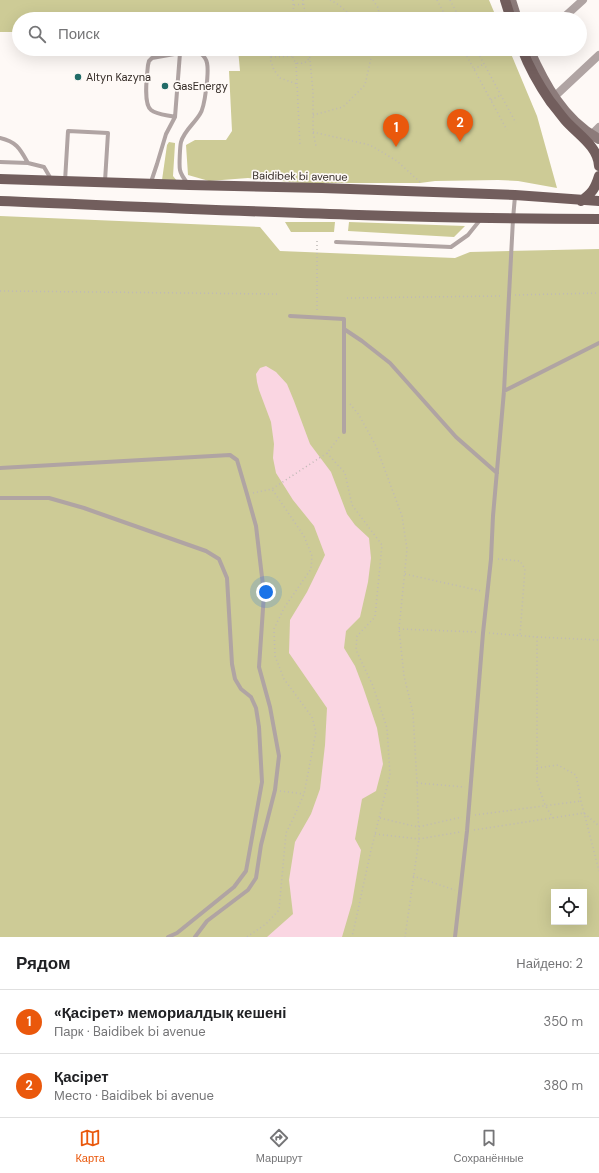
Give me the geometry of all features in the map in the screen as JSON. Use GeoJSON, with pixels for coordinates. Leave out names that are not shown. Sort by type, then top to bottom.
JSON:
{"type":"FeatureCollection","features":[{"type":"Feature","properties":{"kind":"main road"},"geometry":{"type":"LineString","coordinates":[[505,0],[509,12]]}},
{"type":"Feature","properties":{"kind":"main road"},"geometry":{"type":"LineString","coordinates":[[511,0],[515,12]]}},
{"type":"Feature","properties":{"kind":"main road"},"geometry":{"type":"LineString","coordinates":[[530,56],[534,74],[549,100],[565,121],[592,148],[599,162],[599,166]]}},
{"type":"Feature","properties":{"kind":"main road"},"geometry":{"type":"LineString","coordinates":[[531,56],[539,72],[554,96],[570,117],[595,137]]}},
{"type":"Feature","properties":{"kind":"main road"},"geometry":{"type":"LineString","coordinates":[[581,201],[589,195],[595,187],[599,176]]}},
{"type":"Feature","properties":{"kind":"main road","name":"Baidibek bi avenue"},"geometry":{"type":"LineString","coordinates":[[0,179],[515,195],[581,201],[599,201]]}},
{"type":"Feature","properties":{"kind":"main road"},"geometry":{"type":"LineString","coordinates":[[0,201],[276,212],[513,219],[599,219]]}},
{"type":"Feature","properties":{"kind":"street"},"geometry":{"type":"LineString","coordinates":[[570,12],[583,0]]}},
{"type":"Feature","properties":{"kind":"street"},"geometry":{"type":"LineString","coordinates":[[554,96],[599,55]]}},
{"type":"Feature","properties":{"kind":"street"},"geometry":{"type":"LineString","coordinates":[[595,137],[599,127]]}},
{"type":"Feature","properties":{"kind":"lane"},"geometry":{"type":"LineString","coordinates":[[163,56],[152,58],[149,61],[147,103],[152,111],[175,117]]}},
{"type":"Feature","properties":{"kind":"lane"},"geometry":{"type":"LineString","coordinates":[[150,184],[166,134],[175,117],[180,56]]}},
{"type":"Feature","properties":{"kind":"lane"},"geometry":{"type":"LineString","coordinates":[[189,186],[180,170],[181,143],[190,127],[201,113],[208,74],[207,63],[204,56]]}},
{"type":"Feature","properties":{"kind":"lane"},"geometry":{"type":"LineString","coordinates":[[66,182],[68,131],[108,133],[105,183]]}},
{"type":"Feature","properties":{"kind":"lane"},"geometry":{"type":"LineString","coordinates":[[0,138],[17,145],[28,163]]}},
{"type":"Feature","properties":{"kind":"lane"},"geometry":{"type":"LineString","coordinates":[[0,162],[28,163],[44,167],[52,181]]}},
{"type":"Feature","properties":{"kind":"lane"},"geometry":{"type":"LineString","coordinates":[[455,937],[467,831],[483,633],[491,559],[493,516],[504,391],[515,195]]}},
{"type":"Feature","properties":{"kind":"lane"},"geometry":{"type":"LineString","coordinates":[[336,242],[451,247],[468,235],[482,218]]}},
{"type":"Feature","properties":{"kind":"lane"},"geometry":{"type":"LineString","coordinates":[[290,316],[344,319],[344,432]]}},
{"type":"Feature","properties":{"kind":"lane"},"geometry":{"type":"LineString","coordinates":[[344,330],[390,363],[456,437],[497,473]]}},
{"type":"Feature","properties":{"kind":"lane"},"geometry":{"type":"LineString","coordinates":[[504,391],[599,343]]}},
{"type":"Feature","properties":{"kind":"lane"},"geometry":{"type":"LineString","coordinates":[[0,468],[230,455],[237,460],[256,526],[264,594],[259,667],[270,707],[279,756],[275,790],[261,845],[256,878],[248,890],[207,921],[195,937]]}},
{"type":"Feature","properties":{"kind":"lane"},"geometry":{"type":"LineString","coordinates":[[0,498],[49,498],[84,508],[206,551],[219,560],[227,578],[232,664],[235,679],[241,689],[251,697],[256,708],[259,726],[262,782],[246,871],[234,887],[177,933],[168,937]]}},
{"type":"Feature","properties":{"kind":"path"},"geometry":{"type":"LineString","coordinates":[[293,0],[294,12]]}},
{"type":"Feature","properties":{"kind":"path"},"geometry":{"type":"LineString","coordinates":[[303,0],[305,12]]}},
{"type":"Feature","properties":{"kind":"path"},"geometry":{"type":"LineString","coordinates":[[330,0],[347,12]]}},
{"type":"Feature","properties":{"kind":"path"},"geometry":{"type":"LineString","coordinates":[[373,0],[378,9],[377,12]]}},
{"type":"Feature","properties":{"kind":"path"},"geometry":{"type":"LineString","coordinates":[[437,0],[443,12]]}},
{"type":"Feature","properties":{"kind":"path"},"geometry":{"type":"LineString","coordinates":[[450,0],[456,12]]}},
{"type":"Feature","properties":{"kind":"path"},"geometry":{"type":"LineString","coordinates":[[293,5],[304,4]]}},
{"type":"Feature","properties":{"kind":"path"},"geometry":{"type":"LineString","coordinates":[[297,85],[280,78],[274,70],[270,59],[271,57],[293,56],[296,63],[300,146]]}},
{"type":"Feature","properties":{"kind":"path"},"geometry":{"type":"LineString","coordinates":[[313,115],[343,107],[365,85],[371,56]]}},
{"type":"Feature","properties":{"kind":"path"},"geometry":{"type":"LineString","coordinates":[[467,56],[507,130]]}},
{"type":"Feature","properties":{"kind":"path"},"geometry":{"type":"LineString","coordinates":[[480,56],[516,123]]}},
{"type":"Feature","properties":{"kind":"path"},"geometry":{"type":"LineString","coordinates":[[296,63],[302,64],[310,57]]}},
{"type":"Feature","properties":{"kind":"path"},"geometry":{"type":"LineString","coordinates":[[310,57],[313,85],[313,132],[316,146]]}},
{"type":"Feature","properties":{"kind":"path"},"geometry":{"type":"LineString","coordinates":[[474,69],[484,64]]}},
{"type":"Feature","properties":{"kind":"path"},"geometry":{"type":"LineString","coordinates":[[491,100],[501,95]]}},
{"type":"Feature","properties":{"kind":"path"},"geometry":{"type":"LineString","coordinates":[[313,132],[370,145],[397,161],[420,182]]}},
{"type":"Feature","properties":{"kind":"path"},"geometry":{"type":"LineString","coordinates":[[317,241],[317,318]]}},
{"type":"Feature","properties":{"kind":"path"},"geometry":{"type":"LineString","coordinates":[[0,291],[277,294]]}},
{"type":"Feature","properties":{"kind":"path"},"geometry":{"type":"LineString","coordinates":[[347,298],[509,296],[599,293]]}},
{"type":"Feature","properties":{"kind":"path"},"geometry":{"type":"LineString","coordinates":[[344,398],[359,415],[376,446],[402,516],[407,549],[399,629],[404,676],[413,713],[418,783],[419,839],[405,937]]}},
{"type":"Feature","properties":{"kind":"path"},"geometry":{"type":"LineString","coordinates":[[247,494],[273,488],[327,453],[344,432]]}},
{"type":"Feature","properties":{"kind":"path"},"geometry":{"type":"LineString","coordinates":[[327,453],[345,473],[352,505],[382,545],[375,618],[357,636],[356,650],[373,686],[387,728],[390,775],[351,937]]}},
{"type":"Feature","properties":{"kind":"path"},"geometry":{"type":"LineString","coordinates":[[247,937],[266,924],[279,910],[286,833],[304,794],[316,732],[312,717],[284,679],[275,656],[274,628],[284,608],[310,569],[312,556],[304,536],[273,488]]}},
{"type":"Feature","properties":{"kind":"path"},"geometry":{"type":"LineString","coordinates":[[491,559],[520,562],[525,569],[520,635]]}},
{"type":"Feature","properties":{"kind":"path"},"geometry":{"type":"LineString","coordinates":[[405,574],[488,592]]}},
{"type":"Feature","properties":{"kind":"path"},"geometry":{"type":"LineString","coordinates":[[399,629],[599,640]]}},
{"type":"Feature","properties":{"kind":"path"},"geometry":{"type":"LineString","coordinates":[[537,637],[537,782],[545,805],[553,818]]}},
{"type":"Feature","properties":{"kind":"path"},"geometry":{"type":"LineString","coordinates":[[537,768],[558,765],[576,775],[580,801],[599,871]]}},
{"type":"Feature","properties":{"kind":"path"},"geometry":{"type":"LineString","coordinates":[[418,783],[470,788]]}},
{"type":"Feature","properties":{"kind":"path"},"geometry":{"type":"LineString","coordinates":[[379,818],[418,827],[468,816],[580,801]]}},
{"type":"Feature","properties":{"kind":"path"},"geometry":{"type":"LineString","coordinates":[[375,834],[419,839],[584,813]]}},
{"type":"Feature","properties":{"kind":"path"},"geometry":{"type":"LineString","coordinates":[[584,813],[599,826]]}},
{"type":"Feature","properties":{"kind":"path"},"geometry":{"type":"LineString","coordinates":[[413,876],[460,892]]}},
{"type":"Feature","properties":{"kind":"shaded area"},"geometry":{"type":"Polygon","coordinates":[[[0,0],[489,0],[494,12],[12,12],[12,32],[0,32],[0,0]]]}},
{"type":"Feature","properties":{"kind":"shaded area"},"geometry":{"type":"Polygon","coordinates":[[[239,56],[512,56],[537,116],[557,188],[518,181],[498,180],[435,181],[420,183],[301,183],[248,178],[209,181],[188,175],[186,145],[195,140],[226,140],[232,131],[229,71],[240,71],[239,56]]]}},
{"type":"Feature","properties":{"kind":"shaded area"},"geometry":{"type":"Polygon","coordinates":[[[169,142],[175,143],[173,176],[177,181],[162,180],[167,145],[169,142]]]}},
{"type":"Feature","properties":{"kind":"shaded area"},"geometry":{"type":"Polygon","coordinates":[[[0,216],[260,227],[280,251],[455,258],[470,252],[599,249],[599,937],[0,937],[0,216]]]}},
{"type":"Feature","properties":{"kind":"shaded area"},"geometry":{"type":"Polygon","coordinates":[[[285,222],[335,222],[334,232],[291,232],[285,222]]]}},
{"type":"Feature","properties":{"kind":"shaded area"},"geometry":{"type":"Polygon","coordinates":[[[349,222],[465,226],[454,237],[348,231],[349,222]]]}},
{"type":"Feature","properties":{"kind":"shaded area"},"geometry":{"type":"Polygon","coordinates":[[[266,366],[276,372],[287,384],[310,444],[331,472],[347,514],[355,525],[369,538],[371,558],[368,582],[360,617],[346,631],[344,648],[355,666],[377,728],[383,764],[376,791],[362,799],[355,839],[361,850],[352,903],[342,937],[267,937],[293,914],[289,880],[295,842],[311,814],[320,789],[327,708],[289,653],[290,620],[307,592],[325,555],[314,526],[293,500],[276,473],[273,458],[274,444],[271,422],[259,390],[256,374],[260,368],[266,366]]]}},
{"type":"Feature","properties":{"kind":"place","name":"Altyn Kazyna"},"geometry":{"type":"Point","coordinates":[78,77]}},
{"type":"Feature","properties":{"kind":"place","name":"GasEnergy"},"geometry":{"type":"Point","coordinates":[165,86]}},
{"type":"Feature","properties":{"kind":"place","name":"Қасірет"},"geometry":{"type":"Point","coordinates":[460,142]}},
{"type":"Feature","properties":{"kind":"place","name":"«Қасірет» мемориалдық кешені"},"geometry":{"type":"Point","coordinates":[396,147]}}]}
